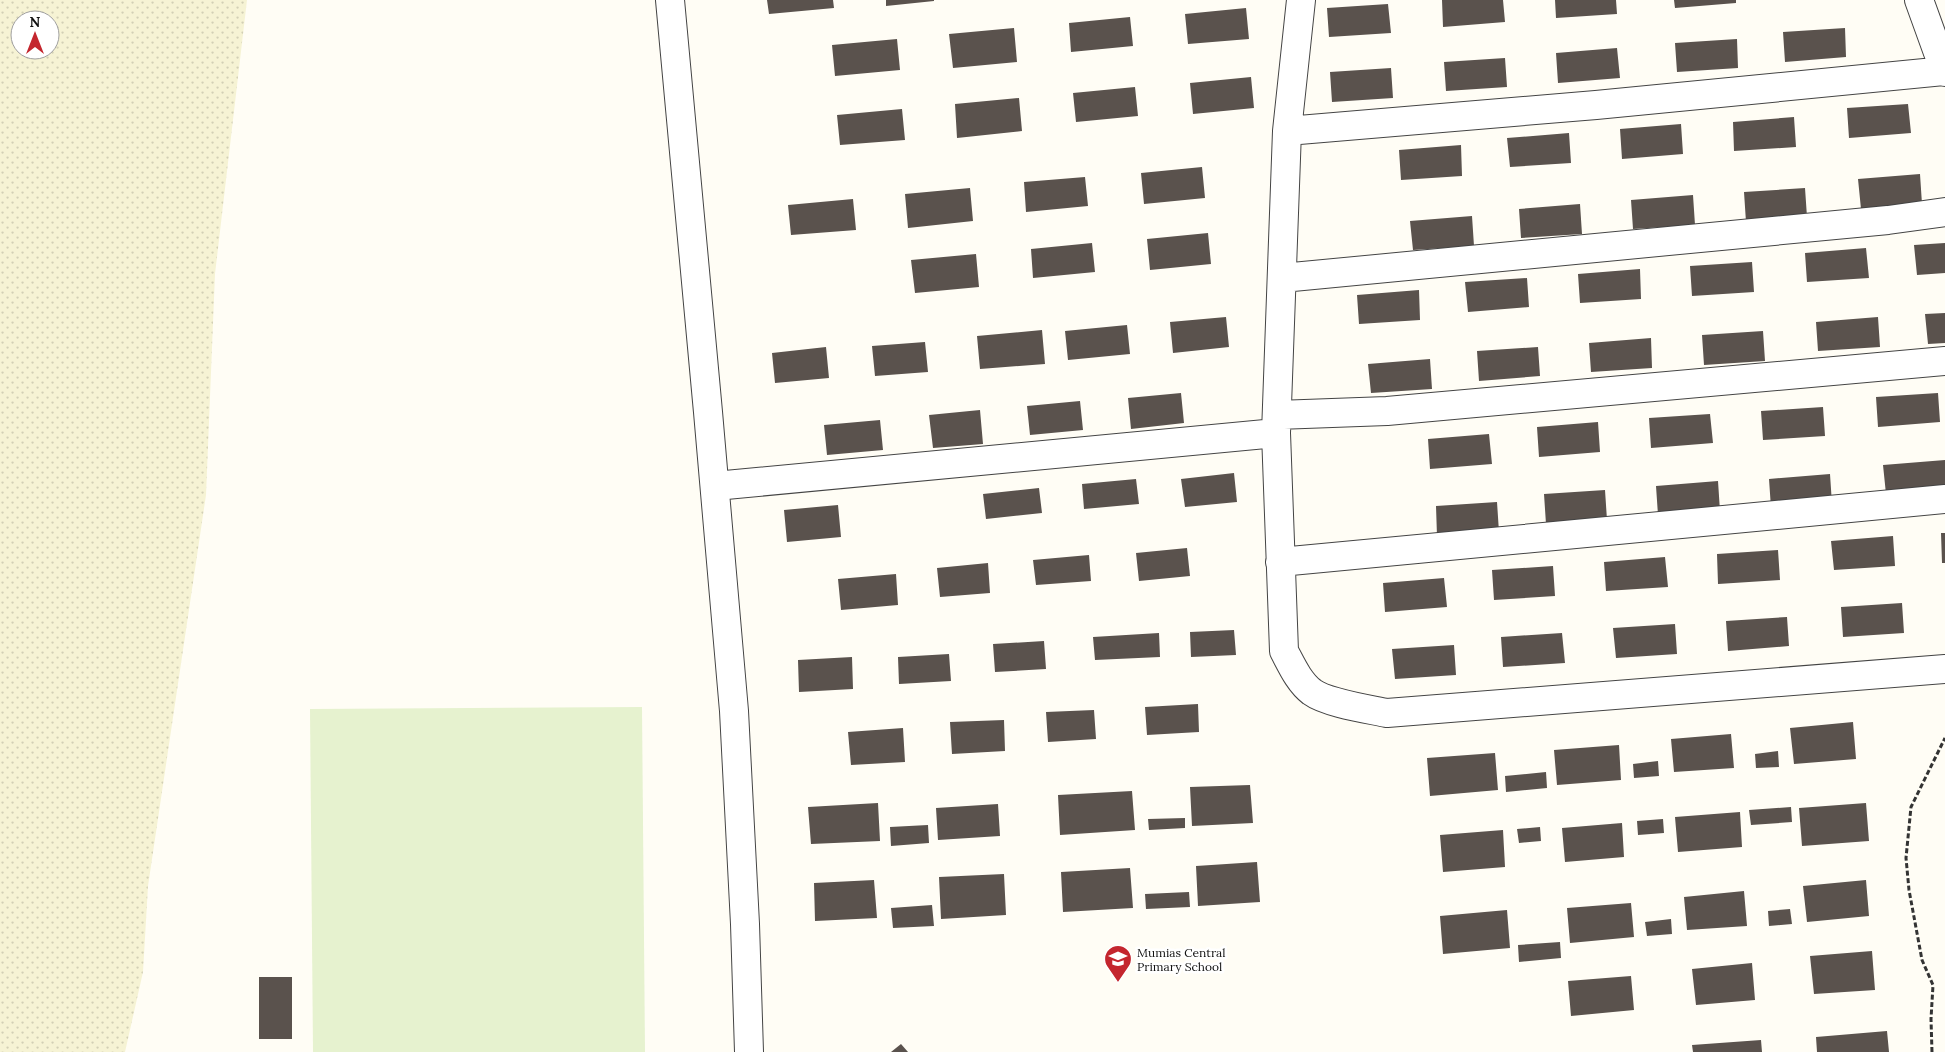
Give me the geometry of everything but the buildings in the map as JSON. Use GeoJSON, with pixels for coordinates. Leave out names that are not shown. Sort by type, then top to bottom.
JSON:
{"type":"FeatureCollection","features":[{"type":"Feature","properties":{"kind":"street"},"geometry":{"type":"LineString","coordinates":[[670,0],[734,711],[745,924],[749,1052]]}},
{"type":"Feature","properties":{"kind":"street"},"geometry":{"type":"LineString","coordinates":[[1301,0],[1286,131],[1276,424],[1284,651],[1297,676],[1313,693],[1343,704],[1387,713],[1945,669]]}},
{"type":"Feature","properties":{"kind":"street"},"geometry":{"type":"LineString","coordinates":[[1286,131],[1606,104],[1945,71],[1919,0]]}},
{"type":"Feature","properties":{"kind":"street"},"geometry":{"type":"LineString","coordinates":[[1282,278],[1888,220],[1945,212]]}},
{"type":"Feature","properties":{"kind":"street"},"geometry":{"type":"LineString","coordinates":[[715,486],[1387,411],[1945,360]]}},
{"type":"Feature","properties":{"kind":"street"},"geometry":{"type":"LineString","coordinates":[[1280,562],[1945,499]]}},
{"type":"Feature","properties":{"kind":"path"},"geometry":{"type":"LineString","coordinates":[[1932,1052],[1931,1018],[1933,985],[1922,960],[1909,890],[1906,858],[1911,807],[1945,738]]}},
{"type":"Feature","properties":{"kind":"shaded area"},"geometry":{"type":"Polygon","coordinates":[[[0,0],[247,0],[215,274],[206,495],[148,886],[143,972],[125,1052],[0,1052],[0,0]]]}},
{"type":"Feature","properties":{"kind":"green space"},"geometry":{"type":"Polygon","coordinates":[[[642,707],[645,1052],[313,1052],[310,709],[642,707]]]}},
{"type":"Feature","properties":{"kind":"place","name":"Mumias Central Primary School"},"geometry":{"type":"Point","coordinates":[1118,983]}}]}
